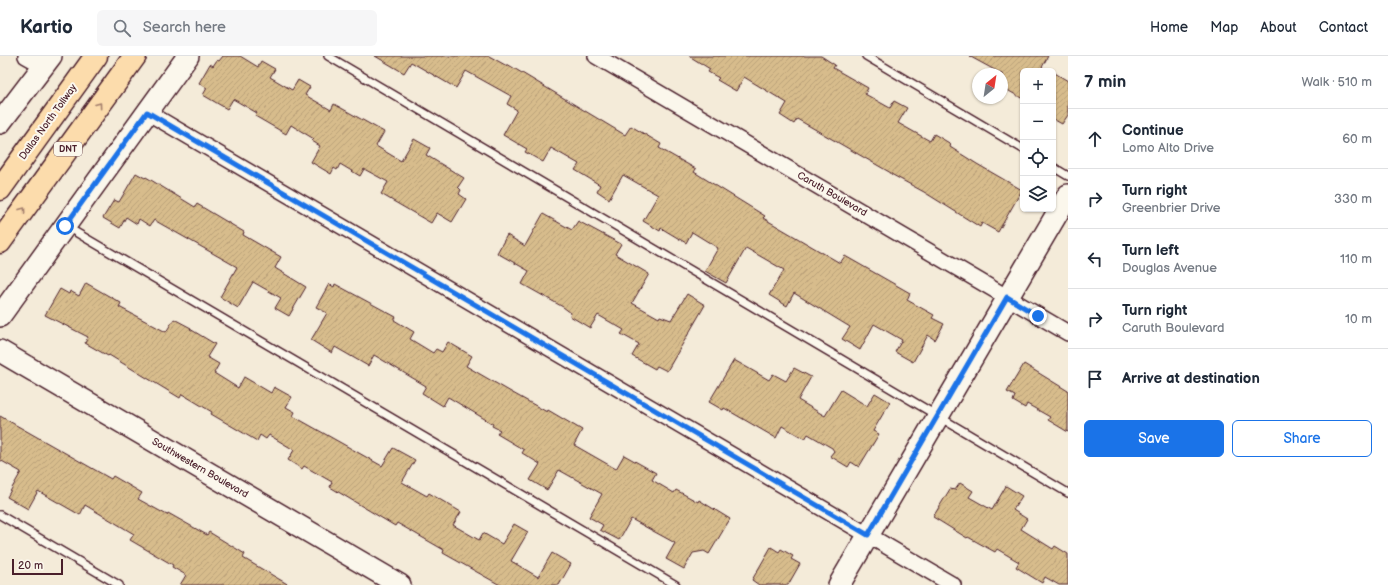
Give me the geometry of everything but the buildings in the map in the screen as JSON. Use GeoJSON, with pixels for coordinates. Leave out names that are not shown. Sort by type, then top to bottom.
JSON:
{"type":"FeatureCollection","features":[{"type":"Feature","properties":{"kind":"highway","name":"Dallas North Tollway"},"geometry":{"type":"LineString","coordinates":[[0,189],[96,56]]}},
{"type":"Feature","properties":{"kind":"highway","name":"DNT"},"geometry":{"type":"LineString","coordinates":[[0,242],[135,56]]}},
{"type":"Feature","properties":{"kind":"street"},"geometry":{"type":"LineString","coordinates":[[0,123],[47,61],[26,56]]}},
{"type":"Feature","properties":{"kind":"street"},"geometry":{"type":"LineString","coordinates":[[0,316],[188,56]]}},
{"type":"Feature","properties":{"kind":"street","name":"Caruth Boulevard"},"geometry":{"type":"LineString","coordinates":[[596,56],[1068,333]]}},
{"type":"Feature","properties":{"kind":"street"},"geometry":{"type":"LineString","coordinates":[[147,112],[953,585]]}},
{"type":"Feature","properties":{"kind":"street"},"geometry":{"type":"LineString","coordinates":[[839,585],[1068,195]]}},
{"type":"Feature","properties":{"kind":"street","name":"Southwestern Boulevard"},"geometry":{"type":"LineString","coordinates":[[0,351],[400,585]]}},
{"type":"Feature","properties":{"kind":"lane"},"geometry":{"type":"LineString","coordinates":[[328,56],[1068,493]]}},
{"type":"Feature","properties":{"kind":"lane"},"geometry":{"type":"LineString","coordinates":[[866,56],[1020,147]]}},
{"type":"Feature","properties":{"kind":"lane"},"geometry":{"type":"LineString","coordinates":[[1056,169],[1068,176]]}},
{"type":"Feature","properties":{"kind":"lane"},"geometry":{"type":"LineString","coordinates":[[65,226],[676,585]]}},
{"type":"Feature","properties":{"kind":"lane"},"geometry":{"type":"LineString","coordinates":[[0,515],[119,585]]}},
{"type":"Feature","properties":{"kind":"route"},"geometry":{"type":"LineString","coordinates":[[65,226],[147,112],[868,535],[1007,297],[1038,316]]}}]}
